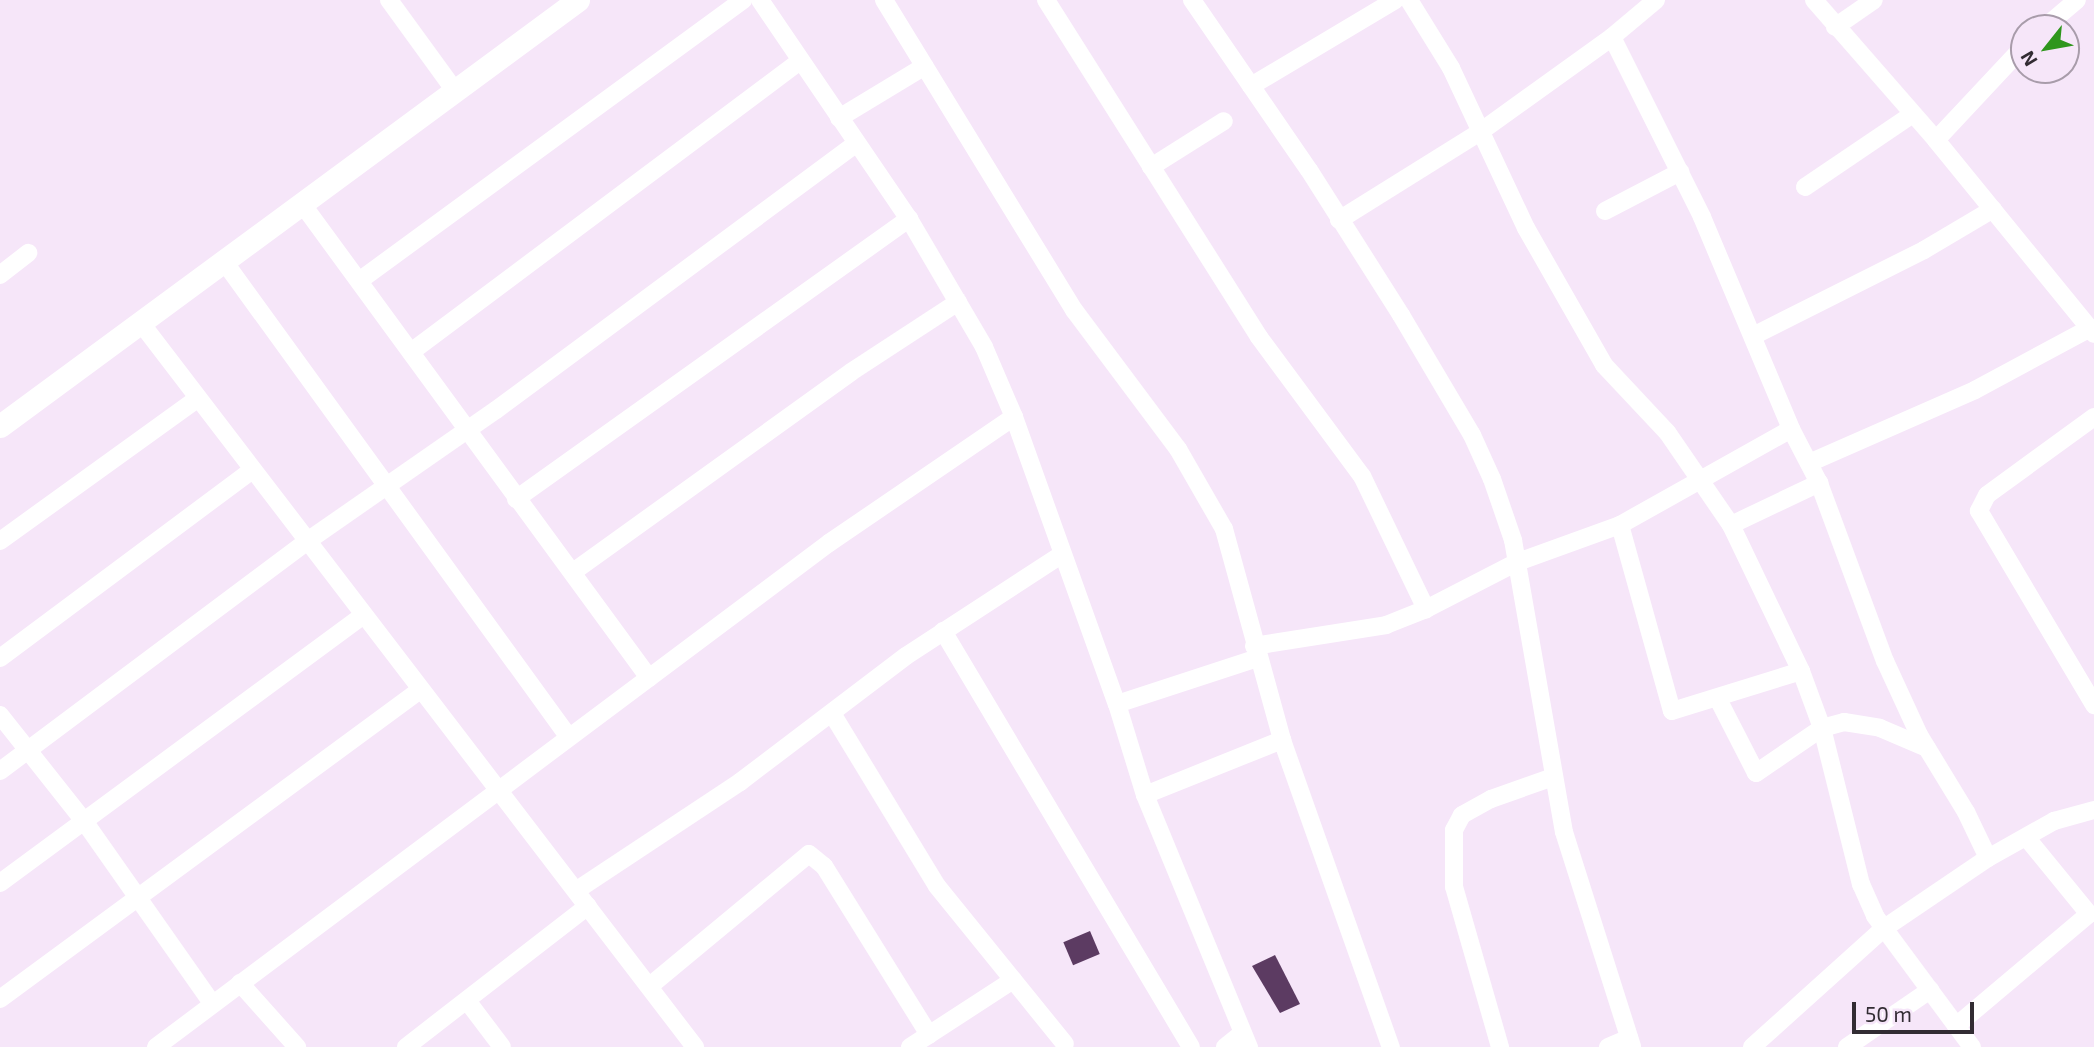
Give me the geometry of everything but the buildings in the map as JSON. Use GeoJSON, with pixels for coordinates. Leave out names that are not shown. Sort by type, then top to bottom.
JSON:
{"type":"FeatureCollection","features":[{"type":"Feature","properties":{"kind":"street"},"geometry":{"type":"LineString","coordinates":[[389,0],[455,91]]}},
{"type":"Feature","properties":{"kind":"street"},"geometry":{"type":"LineString","coordinates":[[2,420],[303,205],[578,0]]}},
{"type":"Feature","properties":{"kind":"street"},"geometry":{"type":"LineString","coordinates":[[359,281],[743,0]]}},
{"type":"Feature","properties":{"kind":"street"},"geometry":{"type":"LineString","coordinates":[[760,0],[909,219],[958,302],[1014,416],[1061,555],[1117,704],[1144,795],[1246,1040],[1225,1047]]}},
{"type":"Feature","properties":{"kind":"street"},"geometry":{"type":"LineString","coordinates":[[884,0],[1087,331],[1207,494],[1240,577],[1256,652],[1282,740],[1391,1047]]}},
{"type":"Feature","properties":{"kind":"street"},"geometry":{"type":"LineString","coordinates":[[1046,0],[1259,337],[1362,475],[1426,610]]}},
{"type":"Feature","properties":{"kind":"street"},"geometry":{"type":"LineString","coordinates":[[1192,0],[1339,220],[1472,435],[1502,504],[1513,540],[1553,778],[1579,887],[1630,1043],[1608,1047]]}},
{"type":"Feature","properties":{"kind":"street"},"geometry":{"type":"LineString","coordinates":[[1251,86],[1395,0]]}},
{"type":"Feature","properties":{"kind":"street"},"geometry":{"type":"LineString","coordinates":[[1409,0],[1451,68],[1526,228],[1604,365],[1701,477],[1731,524],[1801,671],[1822,728],[1861,884],[1883,929],[1972,1047]]}},
{"type":"Feature","properties":{"kind":"street"},"geometry":{"type":"LineString","coordinates":[[1339,220],[1480,132],[1612,37],[1656,0]]}},
{"type":"Feature","properties":{"kind":"street"},"geometry":{"type":"LineString","coordinates":[[1809,463],[1975,390],[2092,331],[1936,140],[1814,0]]}},
{"type":"Feature","properties":{"kind":"street"},"geometry":{"type":"LineString","coordinates":[[1835,27],[1874,0]]}},
{"type":"Feature","properties":{"kind":"street"},"geometry":{"type":"LineString","coordinates":[[2061,14],[2077,0]]}},
{"type":"Feature","properties":{"kind":"street"},"geometry":{"type":"LineString","coordinates":[[1612,37],[1680,172],[1791,429],[1819,482],[1885,661],[1927,748],[1989,858]]}},
{"type":"Feature","properties":{"kind":"street"},"geometry":{"type":"LineString","coordinates":[[411,352],[800,61]]}},
{"type":"Feature","properties":{"kind":"street"},"geometry":{"type":"LineString","coordinates":[[1936,140],[2010,61]]}},
{"type":"Feature","properties":{"kind":"street"},"geometry":{"type":"LineString","coordinates":[[839,118],[925,66]]}},
{"type":"Feature","properties":{"kind":"street"},"geometry":{"type":"LineString","coordinates":[[1805,187],[1913,114]]}},
{"type":"Feature","properties":{"kind":"street"},"geometry":{"type":"LineString","coordinates":[[1151,167],[1224,121]]}},
{"type":"Feature","properties":{"kind":"street"},"geometry":{"type":"LineString","coordinates":[[0,771],[306,542],[468,429],[856,144]]}},
{"type":"Feature","properties":{"kind":"street"},"geometry":{"type":"LineString","coordinates":[[1605,211],[1680,172]]}},
{"type":"Feature","properties":{"kind":"street"},"geometry":{"type":"LineString","coordinates":[[303,205],[649,678]]}},
{"type":"Feature","properties":{"kind":"street"},"geometry":{"type":"LineString","coordinates":[[1753,336],[1924,250],[1993,209]]}},
{"type":"Feature","properties":{"kind":"street"},"geometry":{"type":"LineString","coordinates":[[516,499],[909,219]]}},
{"type":"Feature","properties":{"kind":"street"},"geometry":{"type":"LineString","coordinates":[[0,275],[28,253]]}},
{"type":"Feature","properties":{"kind":"street"},"geometry":{"type":"LineString","coordinates":[[223,260],[385,488],[568,736]]}},
{"type":"Feature","properties":{"kind":"street"},"geometry":{"type":"LineString","coordinates":[[573,572],[851,372],[958,302]]}},
{"type":"Feature","properties":{"kind":"street"},"geometry":{"type":"LineString","coordinates":[[141,323],[362,616],[651,985],[695,1047]]}},
{"type":"Feature","properties":{"kind":"street"},"geometry":{"type":"LineString","coordinates":[[0,541],[197,399]]}},
{"type":"Feature","properties":{"kind":"street"},"geometry":{"type":"LineString","coordinates":[[163,1045],[211,1002],[240,984],[568,736],[830,543],[1014,416]]}},
{"type":"Feature","properties":{"kind":"street"},"geometry":{"type":"LineString","coordinates":[[2092,698],[1979,511],[1987,495],[2094,417]]}},
{"type":"Feature","properties":{"kind":"street"},"geometry":{"type":"LineString","coordinates":[[1117,704],[1256,652],[1386,625],[1426,610],[1515,563],[1620,525],[1701,477],[1791,429]]}},
{"type":"Feature","properties":{"kind":"street"},"geometry":{"type":"LineString","coordinates":[[0,658],[251,471]]}},
{"type":"Feature","properties":{"kind":"street"},"geometry":{"type":"LineString","coordinates":[[1731,524],[1819,482]]}},
{"type":"Feature","properties":{"kind":"street"},"geometry":{"type":"LineString","coordinates":[[1620,525],[1670,708],[1676,711],[1801,671]]}},
{"type":"Feature","properties":{"kind":"street"},"geometry":{"type":"LineString","coordinates":[[578,890],[833,715],[943,631],[1061,555]]}},
{"type":"Feature","properties":{"kind":"street"},"geometry":{"type":"LineString","coordinates":[[0,883],[362,616]]}},
{"type":"Feature","properties":{"kind":"street"},"geometry":{"type":"LineString","coordinates":[[943,631],[1191,1047]]}},
{"type":"Feature","properties":{"kind":"street"},"geometry":{"type":"LineString","coordinates":[[0,999],[420,690]]}},
{"type":"Feature","properties":{"kind":"street"},"geometry":{"type":"LineString","coordinates":[[1718,699],[1754,773],[1822,728],[1844,722],[1863,724],[1927,748]]}},
{"type":"Feature","properties":{"kind":"street"},"geometry":{"type":"LineString","coordinates":[[0,715],[84,821],[211,1002]]}},
{"type":"Feature","properties":{"kind":"street"},"geometry":{"type":"LineString","coordinates":[[833,715],[937,886],[1065,1044]]}},
{"type":"Feature","properties":{"kind":"street"},"geometry":{"type":"LineString","coordinates":[[1144,795],[1282,740]]}},
{"type":"Feature","properties":{"kind":"street"},"geometry":{"type":"LineString","coordinates":[[1500,1047],[1454,887],[1454,830],[1462,816],[1492,799],[1553,778]]}},
{"type":"Feature","properties":{"kind":"street"},"geometry":{"type":"LineString","coordinates":[[1752,1047],[1883,929],[1989,858],[2054,821],[2094,810]]}},
{"type":"Feature","properties":{"kind":"street"},"geometry":{"type":"LineString","coordinates":[[1956,1026],[2089,914],[2026,837]]}},
{"type":"Feature","properties":{"kind":"street"},"geometry":{"type":"LineString","coordinates":[[651,985],[809,854],[824,866],[929,1035]]}},
{"type":"Feature","properties":{"kind":"street"},"geometry":{"type":"LineString","coordinates":[[406,1047],[468,1002],[588,906]]}},
{"type":"Feature","properties":{"kind":"street"},"geometry":{"type":"LineString","coordinates":[[910,1047],[1013,980]]}},
{"type":"Feature","properties":{"kind":"street"},"geometry":{"type":"LineString","coordinates":[[240,984],[297,1047]]}},
{"type":"Feature","properties":{"kind":"street"},"geometry":{"type":"LineString","coordinates":[[1847,1047],[1930,990]]}},
{"type":"Feature","properties":{"kind":"street"},"geometry":{"type":"LineString","coordinates":[[468,1002],[502,1047]]}},
{"type":"Feature","properties":{"kind":"street"},"geometry":{"type":"LineString","coordinates":[[1872,1047],[1877,1026]]}}]}
